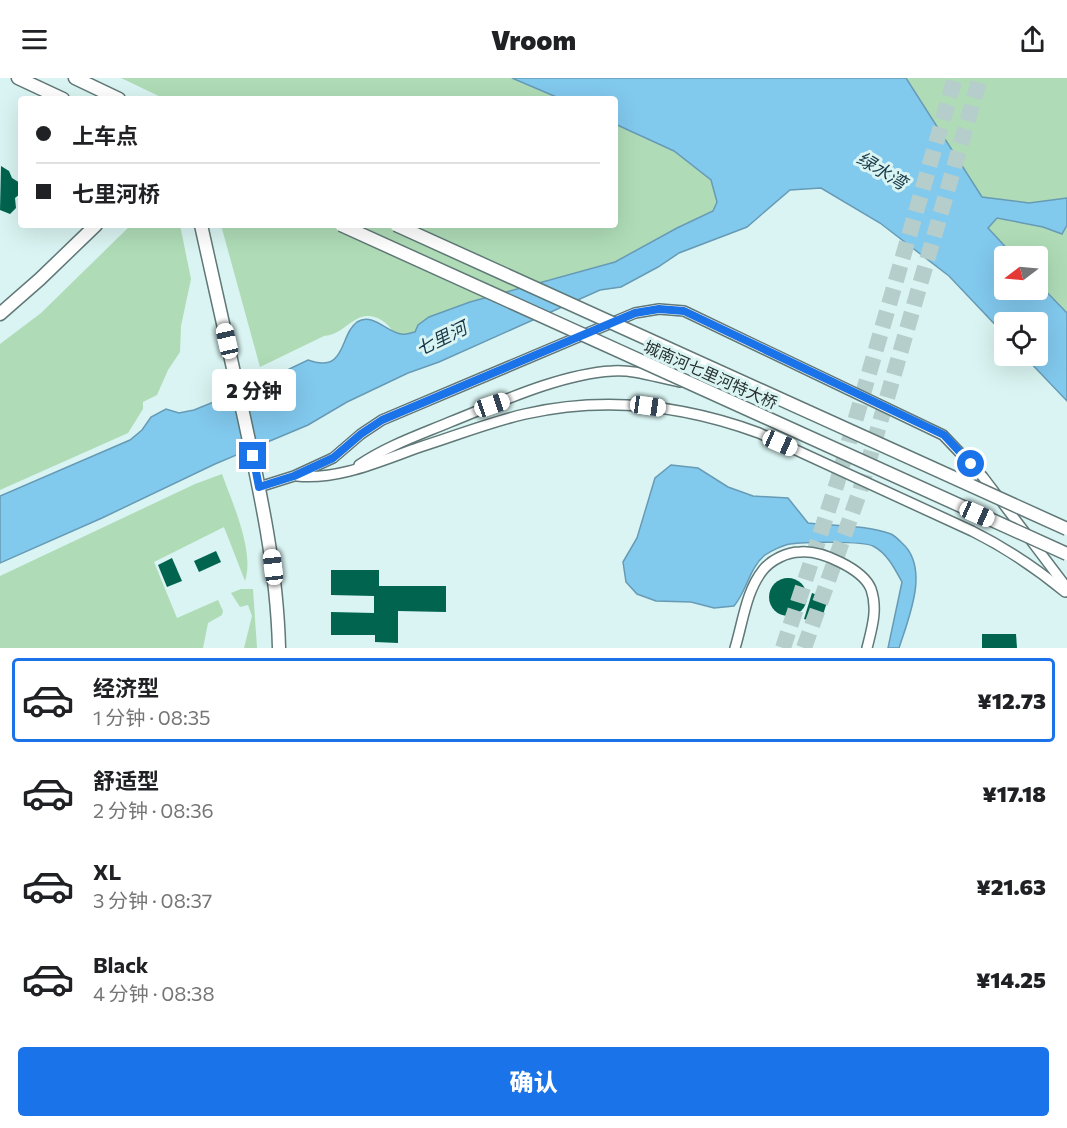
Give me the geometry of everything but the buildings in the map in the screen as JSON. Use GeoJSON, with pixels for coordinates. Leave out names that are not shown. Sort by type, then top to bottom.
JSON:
{"type":"FeatureCollection","features":[{"type":"Feature","properties":{"kind":"main road"},"geometry":{"type":"LineString","coordinates":[[18,78],[57,96]]}},
{"type":"Feature","properties":{"kind":"main road"},"geometry":{"type":"LineString","coordinates":[[75,78],[99,94]]}},
{"type":"Feature","properties":{"kind":"main road"},"geometry":{"type":"LineString","coordinates":[[0,314],[93,228]]}},
{"type":"Feature","properties":{"kind":"main road"},"geometry":{"type":"LineString","coordinates":[[202,228],[271,548],[278,606],[279,648]]}},
{"type":"Feature","properties":{"kind":"main road","name":"城南河七里河特大桥"},"geometry":{"type":"LineString","coordinates":[[348,228],[1067,554]]}},
{"type":"Feature","properties":{"kind":"main road","name":"城南河七里河特大桥"},"geometry":{"type":"LineString","coordinates":[[403,228],[1067,529]]}},
{"type":"Feature","properties":{"kind":"street"},"geometry":{"type":"LineString","coordinates":[[258,483],[294,476],[333,458],[361,434],[382,420],[635,313],[659,309],[684,311],[944,435],[983,477],[1067,588]]}},
{"type":"Feature","properties":{"kind":"street"},"geometry":{"type":"LineString","coordinates":[[350,471],[378,452],[549,384],[613,370],[695,385]]}},
{"type":"Feature","properties":{"kind":"street"},"geometry":{"type":"LineString","coordinates":[[294,476],[310,478],[350,471],[499,421],[553,409],[611,404],[687,411],[726,421],[759,433],[972,531],[1029,562],[1067,594]]}},
{"type":"Feature","properties":{"kind":"street"},"geometry":{"type":"LineString","coordinates":[[735,648],[751,591],[764,568],[783,555],[801,551],[822,555],[849,567],[865,578],[871,589],[875,608],[867,648]]}},
{"type":"Feature","properties":{"kind":"green space"},"geometry":{"type":"Polygon","coordinates":[[[121,78],[512,78],[554,96],[159,96],[121,78]]]}},
{"type":"Feature","properties":{"kind":"green space"},"geometry":{"type":"Polygon","coordinates":[[[906,78],[1067,78],[1067,198],[1029,203],[982,197],[906,78]]]}},
{"type":"Feature","properties":{"kind":"green space"},"geometry":{"type":"Polygon","coordinates":[[[618,125],[674,151],[711,180],[717,202],[713,211],[615,262],[470,302],[429,317],[415,332],[403,335],[393,332],[386,323],[376,317],[360,317],[337,332],[260,367],[222,228],[618,228],[618,125]]]}},
{"type":"Feature","properties":{"kind":"green space"},"geometry":{"type":"Polygon","coordinates":[[[997,218],[1043,227],[1061,234],[1067,225],[1067,313],[1048,293],[1048,246],[1005,246],[988,228],[997,218]]]}},
{"type":"Feature","properties":{"kind":"green space"},"geometry":{"type":"Polygon","coordinates":[[[128,228],[181,228],[191,279],[181,326],[180,352],[168,370],[157,395],[143,402],[143,409],[128,433],[0,490],[0,344],[41,313],[128,228]]]}},
{"type":"Feature","properties":{"kind":"green space"},"geometry":{"type":"Polygon","coordinates":[[[222,474],[245,542],[247,569],[245,581],[224,527],[154,562],[177,618],[218,600],[223,611],[222,615],[208,623],[203,648],[0,648],[0,576],[195,484],[222,474]]]}},
{"type":"Feature","properties":{"kind":"green space"},"geometry":{"type":"Polygon","coordinates":[[[241,589],[253,589],[257,648],[244,648],[252,616],[248,605],[240,607],[231,593],[241,589]]]}},
{"type":"Feature","properties":{"kind":"water"},"geometry":{"type":"Polygon","coordinates":[[[512,78],[906,78],[982,197],[1029,203],[1067,198],[1067,225],[1062,234],[1043,227],[997,218],[988,228],[1005,246],[994,246],[994,300],[1048,300],[1048,293],[1067,313],[1067,401],[1034,366],[1048,366],[1048,312],[994,312],[994,323],[949,276],[880,223],[821,188],[790,190],[747,227],[679,253],[621,287],[600,290],[439,362],[408,373],[347,402],[308,425],[215,464],[0,563],[0,496],[130,440],[142,430],[151,417],[166,409],[179,413],[194,410],[258,384],[308,360],[321,363],[330,362],[336,358],[351,328],[357,322],[369,319],[401,334],[415,332],[418,325],[429,317],[470,302],[615,262],[713,211],[717,202],[711,180],[674,151],[618,125],[618,96],[554,96],[512,78]]]}},
{"type":"Feature","properties":{"kind":"water"},"geometry":{"type":"Polygon","coordinates":[[[671,465],[698,468],[728,487],[753,496],[788,498],[808,523],[871,529],[895,537],[910,553],[915,566],[916,579],[912,608],[899,648],[888,648],[902,582],[886,557],[878,549],[867,544],[807,543],[790,544],[777,548],[760,560],[734,606],[714,608],[691,602],[656,601],[637,594],[626,582],[623,562],[637,538],[655,478],[671,465]]]}},
{"type":"Feature","properties":{"kind":"tunnel"},"geometry":{"type":"LineString","coordinates":[[783,648],[837,483],[955,78]]}},
{"type":"Feature","properties":{"kind":"tunnel"},"geometry":{"type":"LineString","coordinates":[[804,648],[860,491],[980,78]]}},
{"type":"Feature","properties":{"kind":"route"},"geometry":{"type":"LineString","coordinates":[[253,456],[259,487],[294,476],[333,458],[361,434],[382,420],[635,313],[659,309],[684,311],[944,435],[971,464]]}},
{"type":"Feature","properties":{"kind":"water label","name":"绿水湾"},"geometry":{"type":"Point","coordinates":[882,170]}},
{"type":"Feature","properties":{"kind":"water label","name":"七里河"},"geometry":{"type":"Point","coordinates":[441,338]}}]}
